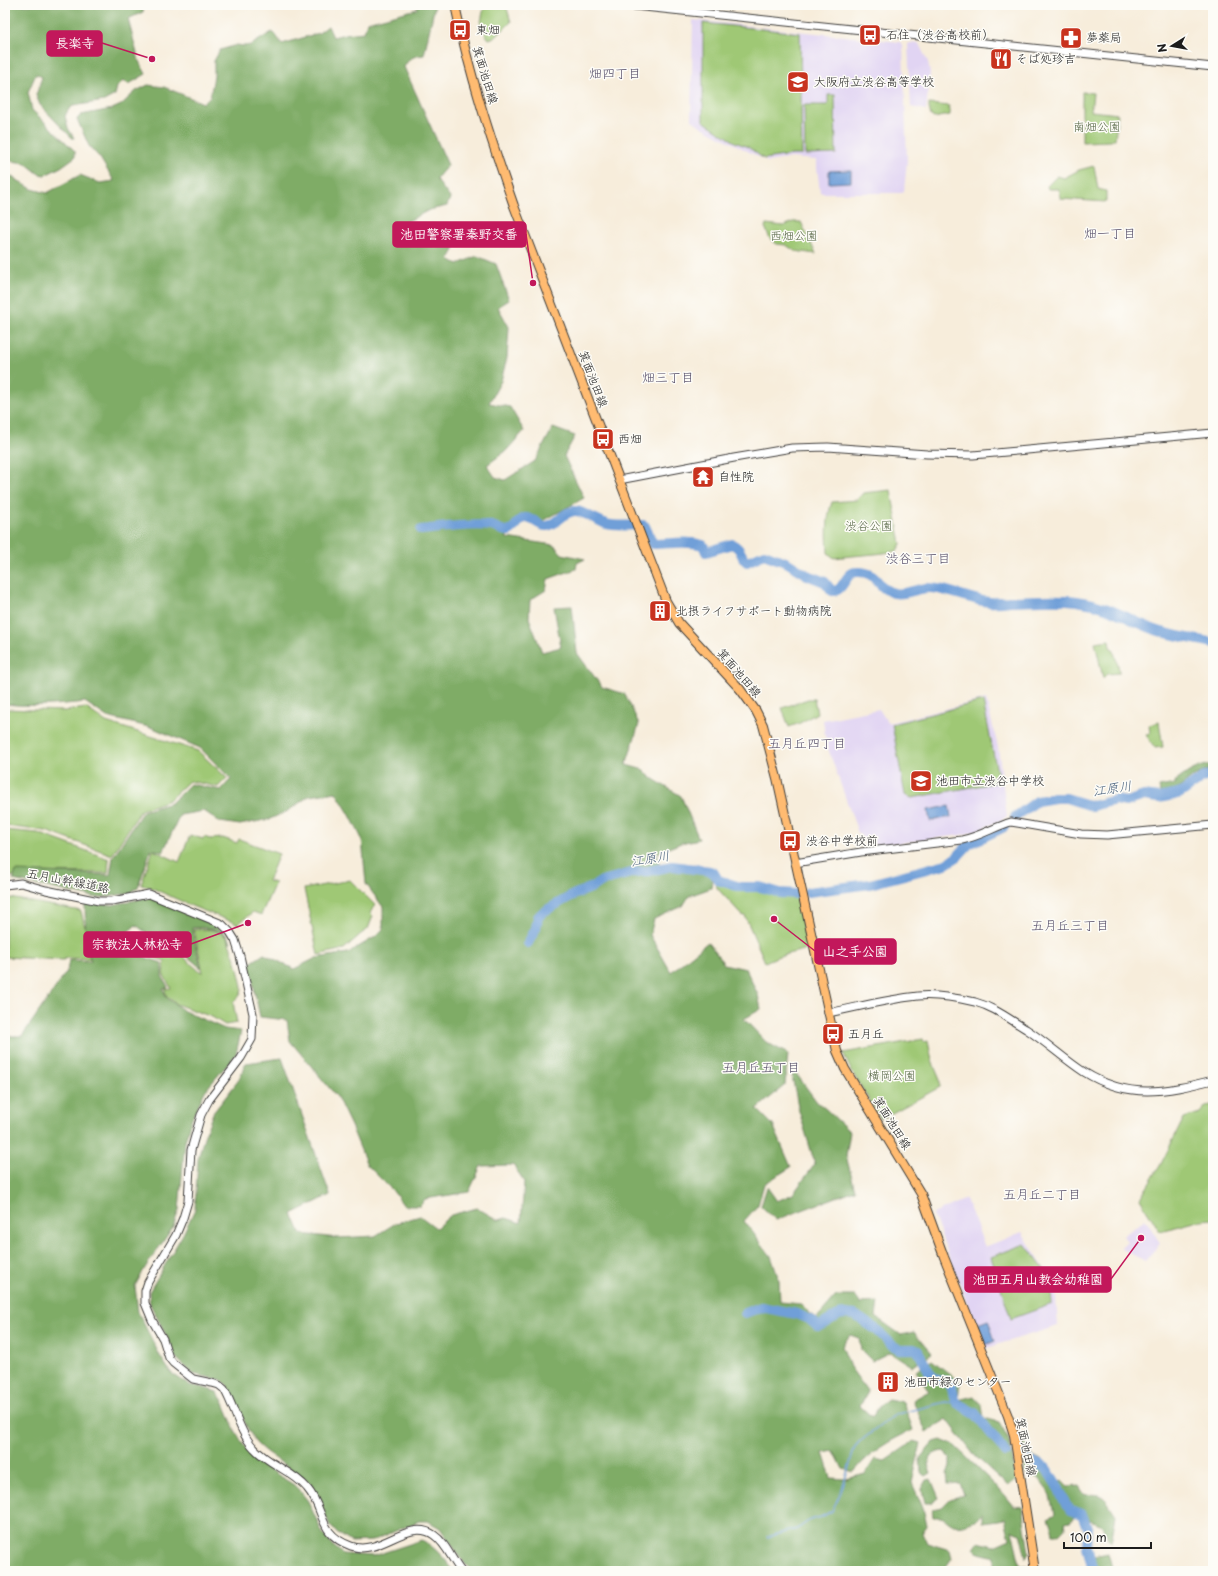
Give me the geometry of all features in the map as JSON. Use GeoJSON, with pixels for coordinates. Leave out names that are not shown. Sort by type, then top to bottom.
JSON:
{"type":"FeatureCollection","features":[{"type":"Feature","properties":{"kind":"main road","name":"箕面池田線"},"geometry":{"type":"LineString","coordinates":[[455,5],[463,46],[501,170],[633,517],[673,614],[740,689],[763,725],[777,778],[837,1051],[845,1069],[921,1194],[1008,1416],[1014,1434],[1035,1571]]}},
{"type":"Feature","properties":{"kind":"street"},"geometry":{"type":"LineString","coordinates":[[625,5],[1213,67]]}},
{"type":"Feature","properties":{"kind":"street"},"geometry":{"type":"LineString","coordinates":[[619,480],[783,449],[828,447],[927,454],[973,455],[1213,433]]}},
{"type":"Feature","properties":{"kind":"street"},"geometry":{"type":"LineString","coordinates":[[795,863],[861,852],[962,840],[978,836],[1011,822],[1081,834],[1107,835],[1213,825]]}},
{"type":"Feature","properties":{"kind":"street","name":"五月山幹線道路"},"geometry":{"type":"LineString","coordinates":[[5,885],[21,883],[46,890],[100,901],[112,901],[149,894],[222,924],[230,932],[235,940],[240,956],[253,1014],[252,1039],[242,1058],[209,1100],[201,1115],[190,1156],[188,1201],[183,1218],[176,1235],[148,1282],[145,1291],[145,1303],[152,1320],[163,1339],[169,1358],[193,1378],[212,1382],[219,1385],[224,1390],[247,1439],[264,1457],[302,1482],[314,1498],[326,1528],[331,1534],[350,1546],[364,1548],[374,1547],[413,1531],[426,1531],[440,1540],[455,1565],[461,1571]]}},
{"type":"Feature","properties":{"kind":"street"},"geometry":{"type":"LineString","coordinates":[[828,1012],[919,996],[947,997],[976,1002],[1001,1012],[1042,1040],[1084,1072],[1115,1086],[1143,1092],[1163,1091],[1213,1080]]}},
{"type":"Feature","properties":{"kind":"shaded area","name":"大阪府立渋谷高等学校"},"geometry":{"type":"Polygon","coordinates":[[[693,20],[900,42],[903,46],[907,161],[904,191],[902,193],[822,193],[820,192],[816,160],[791,158],[768,162],[702,127],[691,119],[693,20]]]}},
{"type":"Feature","properties":{"kind":"shaded area"},"geometry":{"type":"Polygon","coordinates":[[[908,44],[919,44],[928,62],[930,73],[926,110],[911,107],[908,44]]]}},
{"type":"Feature","properties":{"kind":"shaded area","name":"池田市立渋谷中学校"},"geometry":{"type":"Polygon","coordinates":[[[986,699],[998,747],[1007,816],[977,831],[961,835],[882,845],[873,844],[865,840],[858,833],[826,743],[823,720],[879,709],[888,723],[986,699]]]}},
{"type":"Feature","properties":{"kind":"shaded area"},"geometry":{"type":"Polygon","coordinates":[[[966,1199],[985,1247],[1022,1232],[1044,1268],[1054,1271],[1058,1326],[984,1348],[933,1214],[966,1199]]]}},
{"type":"Feature","properties":{"kind":"shaded area"},"geometry":{"type":"Polygon","coordinates":[[[1145,1219],[1160,1243],[1145,1261],[1120,1248],[1127,1241],[1123,1236],[1145,1219]]]}},
{"type":"Feature","properties":{"kind":"green space"},"geometry":{"type":"Polygon","coordinates":[[[5,5],[144,5],[143,12],[128,19],[139,61],[146,74],[129,84],[123,81],[117,87],[115,95],[104,101],[73,106],[68,110],[65,116],[68,128],[74,138],[72,138],[40,105],[36,95],[42,77],[36,74],[28,92],[32,110],[75,151],[75,157],[61,167],[45,175],[39,174],[25,163],[5,160],[5,5]]]}},
{"type":"Feature","properties":{"kind":"green space"},"geometry":{"type":"Polygon","coordinates":[[[417,5],[435,5],[424,55],[412,58],[404,67],[448,165],[436,179],[450,198],[447,206],[429,210],[397,227],[399,232],[436,247],[455,248],[449,259],[458,264],[477,256],[496,264],[509,300],[498,307],[509,327],[507,358],[501,381],[489,403],[510,407],[524,431],[506,451],[487,465],[495,477],[505,480],[535,461],[553,428],[575,436],[564,456],[584,498],[543,521],[521,521],[506,538],[554,545],[562,554],[585,559],[577,563],[576,569],[548,579],[546,590],[530,600],[529,618],[542,652],[561,647],[554,607],[572,606],[577,653],[602,687],[625,694],[639,724],[626,765],[644,770],[650,777],[681,796],[699,839],[681,843],[657,853],[660,867],[713,871],[711,888],[689,896],[683,906],[654,919],[650,935],[671,972],[708,942],[724,964],[746,969],[758,995],[761,1009],[744,1019],[766,1042],[788,1054],[785,1085],[757,1109],[773,1125],[791,1167],[764,1184],[758,1205],[744,1221],[771,1256],[779,1280],[780,1302],[801,1304],[816,1319],[836,1296],[855,1296],[860,1303],[878,1302],[876,1317],[901,1335],[914,1332],[932,1353],[912,1366],[890,1352],[872,1361],[861,1350],[859,1338],[850,1335],[842,1346],[850,1367],[868,1392],[860,1406],[872,1417],[881,1404],[888,1399],[903,1402],[913,1430],[881,1447],[867,1458],[854,1472],[843,1469],[834,1451],[823,1453],[831,1478],[846,1479],[865,1474],[875,1459],[885,1461],[914,1441],[921,1443],[912,1483],[923,1508],[927,1526],[922,1532],[927,1543],[950,1550],[952,1558],[943,1571],[474,1571],[465,1564],[440,1528],[428,1521],[419,1521],[372,1541],[351,1542],[330,1526],[318,1496],[311,1484],[256,1443],[227,1385],[222,1380],[193,1374],[173,1355],[167,1337],[150,1304],[149,1292],[183,1234],[195,1209],[198,1159],[213,1113],[238,1081],[246,1063],[282,1058],[330,1195],[292,1214],[301,1234],[338,1238],[375,1236],[396,1223],[420,1216],[436,1228],[451,1215],[477,1208],[498,1220],[506,1218],[521,1223],[524,1181],[513,1165],[481,1166],[469,1192],[425,1199],[420,1206],[404,1206],[393,1191],[367,1165],[337,1097],[290,1041],[287,1020],[260,1017],[249,964],[264,954],[294,969],[316,958],[348,953],[375,937],[383,929],[383,907],[366,884],[362,839],[336,792],[309,796],[288,811],[270,819],[240,825],[220,822],[204,811],[180,815],[163,852],[151,849],[138,887],[130,893],[98,898],[13,880],[16,871],[110,875],[113,857],[143,811],[171,803],[190,784],[221,790],[231,779],[200,748],[153,728],[107,717],[85,702],[45,705],[5,704],[5,178],[12,177],[32,189],[47,193],[80,175],[100,183],[114,181],[100,158],[89,146],[77,119],[81,115],[112,109],[121,105],[136,91],[148,85],[164,87],[203,103],[210,97],[214,76],[214,61],[220,50],[237,45],[251,45],[272,32],[282,44],[319,33],[328,26],[333,37],[364,32],[367,22],[417,9],[417,5]]]}},
{"type":"Feature","properties":{"kind":"green space"},"geometry":{"type":"Polygon","coordinates":[[[486,5],[506,5],[511,22],[497,36],[489,39],[480,27],[486,5]]]}},
{"type":"Feature","properties":{"kind":"green space"},"geometry":{"type":"Polygon","coordinates":[[[703,23],[800,33],[802,155],[764,159],[748,147],[735,142],[703,121],[703,23]]]}},
{"type":"Feature","properties":{"kind":"green space","name":"南畑公園"},"geometry":{"type":"Polygon","coordinates":[[[1082,92],[1093,93],[1091,111],[1118,114],[1115,139],[1111,141],[1082,142],[1082,92]]]}},
{"type":"Feature","properties":{"kind":"green space"},"geometry":{"type":"Polygon","coordinates":[[[828,95],[835,95],[836,154],[805,155],[804,105],[828,105],[828,95]]]}},
{"type":"Feature","properties":{"kind":"green space"},"geometry":{"type":"Polygon","coordinates":[[[929,104],[949,106],[948,110],[950,111],[950,115],[934,118],[931,116],[929,104]]]}},
{"type":"Feature","properties":{"kind":"green space"},"geometry":{"type":"Polygon","coordinates":[[[1094,166],[1098,189],[1106,191],[1106,202],[1061,199],[1059,189],[1048,189],[1047,186],[1057,176],[1064,178],[1079,170],[1094,166]]]}},
{"type":"Feature","properties":{"kind":"green space","name":"西畑公園"},"geometry":{"type":"Polygon","coordinates":[[[793,222],[801,222],[816,254],[795,251],[786,245],[777,244],[770,239],[765,227],[766,224],[784,226],[793,222]]]}},
{"type":"Feature","properties":{"kind":"green space","name":"渋谷公園"},"geometry":{"type":"Polygon","coordinates":[[[891,490],[901,544],[897,551],[834,558],[828,553],[828,521],[832,502],[857,500],[863,493],[891,490]]]}},
{"type":"Feature","properties":{"kind":"green space"},"geometry":{"type":"Polygon","coordinates":[[[1109,640],[1110,647],[1114,650],[1119,673],[1107,674],[1103,678],[1095,642],[1109,640]]]}},
{"type":"Feature","properties":{"kind":"green space"},"geometry":{"type":"Polygon","coordinates":[[[808,699],[814,699],[817,713],[800,723],[789,727],[782,708],[808,699]]]}},
{"type":"Feature","properties":{"kind":"green space"},"geometry":{"type":"Polygon","coordinates":[[[983,701],[999,782],[912,798],[905,795],[892,724],[983,701]]]}},
{"type":"Feature","properties":{"kind":"green space"},"geometry":{"type":"Polygon","coordinates":[[[86,708],[106,722],[198,751],[227,778],[218,787],[189,781],[169,800],[141,810],[112,855],[46,831],[5,826],[5,709],[65,711],[86,708]]]}},
{"type":"Feature","properties":{"kind":"green space"},"geometry":{"type":"Polygon","coordinates":[[[1159,722],[1163,747],[1155,748],[1146,735],[1150,734],[1149,725],[1159,722]]]}},
{"type":"Feature","properties":{"kind":"green space"},"geometry":{"type":"Polygon","coordinates":[[[1213,764],[1213,768],[1194,776],[1177,790],[1160,793],[1159,787],[1175,784],[1179,778],[1188,772],[1202,766],[1213,764]]]}},
{"type":"Feature","properties":{"kind":"green space"},"geometry":{"type":"Polygon","coordinates":[[[5,830],[38,833],[109,859],[108,873],[24,872],[5,879],[5,830]]]}},
{"type":"Feature","properties":{"kind":"green space"},"geometry":{"type":"Polygon","coordinates":[[[190,835],[203,839],[204,837],[210,839],[223,838],[237,843],[239,839],[279,854],[268,881],[275,883],[261,915],[253,912],[238,924],[194,907],[150,887],[141,885],[153,850],[179,862],[190,835]]]}},
{"type":"Feature","properties":{"kind":"green space"},"geometry":{"type":"Polygon","coordinates":[[[713,875],[716,880],[740,889],[761,888],[781,894],[796,895],[808,949],[779,956],[765,962],[745,916],[743,916],[717,888],[713,875]]]}},
{"type":"Feature","properties":{"kind":"green space"},"geometry":{"type":"Polygon","coordinates":[[[350,880],[375,905],[370,913],[373,916],[368,929],[344,949],[318,955],[304,889],[350,880]]]}},
{"type":"Feature","properties":{"kind":"green space"},"geometry":{"type":"Polygon","coordinates":[[[5,897],[81,911],[85,928],[84,947],[91,959],[67,958],[63,960],[5,957],[5,897]]]}},
{"type":"Feature","properties":{"kind":"green space"},"geometry":{"type":"Polygon","coordinates":[[[150,897],[195,915],[218,927],[226,934],[231,942],[230,943],[225,935],[213,929],[192,928],[201,968],[174,945],[149,935],[136,925],[112,945],[116,955],[135,954],[162,963],[162,976],[168,987],[163,989],[166,997],[184,1011],[225,1029],[241,1031],[236,1054],[205,1091],[191,1120],[185,1141],[179,1210],[173,1227],[145,1268],[135,1286],[138,1312],[160,1356],[171,1373],[189,1385],[217,1392],[223,1401],[235,1430],[244,1446],[264,1466],[294,1485],[300,1491],[308,1501],[323,1534],[332,1545],[343,1554],[373,1556],[422,1540],[440,1554],[454,1571],[5,1571],[5,1036],[22,1036],[67,971],[69,960],[91,961],[86,946],[85,904],[112,905],[150,897]]]}},
{"type":"Feature","properties":{"kind":"green space"},"geometry":{"type":"Polygon","coordinates":[[[194,929],[206,929],[222,934],[225,936],[230,945],[242,986],[240,996],[233,1002],[237,1023],[225,1025],[212,1017],[176,1004],[166,995],[165,989],[171,988],[163,974],[165,961],[150,956],[149,942],[158,942],[173,947],[203,973],[194,929]]]}},
{"type":"Feature","properties":{"kind":"green space","name":"横岡公園"},"geometry":{"type":"Polygon","coordinates":[[[923,1039],[924,1042],[928,1041],[932,1061],[940,1080],[940,1087],[881,1119],[852,1072],[843,1053],[923,1039]]]}},
{"type":"Feature","properties":{"kind":"green space"},"geometry":{"type":"Polygon","coordinates":[[[795,1072],[817,1102],[850,1132],[846,1156],[855,1190],[776,1220],[761,1206],[767,1187],[777,1201],[793,1194],[815,1164],[799,1111],[792,1076],[795,1072]]]}},
{"type":"Feature","properties":{"kind":"green space"},"geometry":{"type":"Polygon","coordinates":[[[1213,1104],[1213,1219],[1202,1220],[1161,1231],[1140,1199],[1161,1164],[1184,1118],[1200,1113],[1204,1108],[1213,1104]]]}},
{"type":"Feature","properties":{"kind":"green space"},"geometry":{"type":"Polygon","coordinates":[[[1025,1244],[1044,1269],[1050,1285],[1052,1304],[1011,1319],[991,1257],[1025,1244]]]}},
{"type":"Feature","properties":{"kind":"green space"},"geometry":{"type":"Polygon","coordinates":[[[932,1360],[960,1382],[958,1400],[974,1396],[982,1406],[984,1418],[999,1422],[1010,1441],[1016,1480],[1008,1486],[974,1455],[947,1419],[926,1432],[913,1400],[929,1391],[916,1371],[932,1360]]]}},
{"type":"Feature","properties":{"kind":"green space"},"geometry":{"type":"Polygon","coordinates":[[[941,1440],[955,1446],[999,1489],[1013,1506],[1022,1507],[1029,1553],[1026,1558],[1020,1533],[1012,1530],[1020,1564],[1031,1567],[1032,1571],[995,1571],[995,1557],[979,1553],[974,1548],[978,1542],[994,1546],[1010,1539],[1005,1519],[983,1522],[983,1514],[967,1524],[959,1526],[950,1523],[943,1518],[933,1517],[932,1509],[942,1507],[950,1499],[964,1495],[960,1483],[948,1484],[947,1474],[950,1466],[950,1458],[945,1451],[938,1452],[930,1456],[928,1465],[931,1473],[926,1476],[921,1472],[920,1458],[934,1442],[941,1440]]]}},
{"type":"Feature","properties":{"kind":"green space"},"geometry":{"type":"Polygon","coordinates":[[[1022,1442],[1028,1447],[1030,1454],[1041,1460],[1058,1483],[1062,1481],[1068,1487],[1079,1486],[1085,1495],[1092,1494],[1101,1496],[1107,1501],[1116,1515],[1111,1542],[1108,1539],[1103,1525],[1077,1515],[1070,1521],[1065,1522],[1066,1528],[1060,1534],[1053,1534],[1048,1518],[1055,1514],[1051,1495],[1037,1477],[1032,1478],[1025,1474],[1025,1452],[1020,1450],[1018,1444],[1022,1442]]]}},
{"type":"Feature","properties":{"kind":"green space"},"geometry":{"type":"Polygon","coordinates":[[[931,1479],[939,1498],[932,1503],[925,1503],[922,1489],[927,1480],[931,1479]]]}},
{"type":"Feature","properties":{"kind":"green space"},"geometry":{"type":"Polygon","coordinates":[[[1108,1553],[1113,1571],[1096,1571],[1094,1556],[1108,1553]]]}},
{"type":"Feature","properties":{"kind":"water"},"geometry":{"type":"Polygon","coordinates":[[[851,170],[851,182],[829,183],[829,171],[851,170]]]}},
{"type":"Feature","properties":{"kind":"water"},"geometry":{"type":"Polygon","coordinates":[[[949,806],[951,817],[930,821],[928,810],[949,806]]]}},
{"type":"Feature","properties":{"kind":"water"},"geometry":{"type":"Polygon","coordinates":[[[988,1320],[995,1341],[985,1345],[978,1324],[988,1320]]]}},
{"type":"Feature","properties":{"kind":"waterway"},"geometry":{"type":"LineString","coordinates":[[421,530],[483,525],[509,531],[525,518],[547,526],[555,523],[572,511],[578,511],[606,524],[620,526],[643,525],[645,526],[653,544],[684,542],[703,545],[706,552],[732,544],[738,548],[743,558],[747,562],[764,554],[788,563],[807,575],[825,582],[832,591],[840,588],[849,575],[857,572],[864,572],[874,577],[888,591],[898,594],[930,588],[945,590],[974,599],[992,602],[1052,600],[1077,601],[1106,608],[1164,633],[1213,643]]}},
{"type":"Feature","properties":{"kind":"waterway","name":"江原川"},"geometry":{"type":"LineString","coordinates":[[1015,817],[1037,801],[1055,798],[1066,798],[1092,806],[1116,800],[1126,802],[1144,796],[1158,798],[1174,795],[1181,793],[1202,778],[1213,774]]}},
{"type":"Feature","properties":{"kind":"waterway","name":"江原川"},"geometry":{"type":"LineString","coordinates":[[808,892],[870,884],[946,864],[957,857],[969,844],[1004,827]]}},
{"type":"Feature","properties":{"kind":"waterway","name":"江原川"},"geometry":{"type":"LineString","coordinates":[[528,943],[536,928],[538,917],[543,912],[602,881],[635,872],[649,871],[672,866],[710,871],[714,873],[718,880],[740,887],[760,887],[780,893],[797,894]]}},
{"type":"Feature","properties":{"kind":"waterway"},"geometry":{"type":"LineString","coordinates":[[745,1313],[761,1307],[797,1314],[809,1319],[817,1326],[820,1326],[838,1315],[855,1315],[877,1330],[892,1345],[899,1349],[914,1349],[918,1351],[931,1375],[949,1383],[952,1387],[957,1403],[975,1413],[1006,1453]]}},
{"type":"Feature","properties":{"kind":"waterway"},"geometry":{"type":"LineString","coordinates":[[767,1537],[797,1529],[810,1520],[821,1517],[832,1511],[841,1492],[855,1447],[859,1442],[892,1417],[897,1414],[945,1402],[957,1403]]}},
{"type":"Feature","properties":{"kind":"waterway"},"geometry":{"type":"LineString","coordinates":[[1030,1460],[1046,1468],[1059,1489],[1066,1505],[1071,1510],[1082,1514],[1088,1530],[1087,1546],[1093,1571]]}},
{"type":"Feature","properties":{"kind":"place","name":"東畑"},"geometry":{"type":"Point","coordinates":[460,30]}},
{"type":"Feature","properties":{"kind":"place","name":"石住（渋谷高校前）"},"geometry":{"type":"Point","coordinates":[870,35]}},
{"type":"Feature","properties":{"kind":"place","name":"夢薬局"},"geometry":{"type":"Point","coordinates":[1071,38]}},
{"type":"Feature","properties":{"kind":"place","name":"長楽寺"},"geometry":{"type":"Point","coordinates":[152,59]}},
{"type":"Feature","properties":{"kind":"place","name":"そば処珍吉"},"geometry":{"type":"Point","coordinates":[1001,59]}},
{"type":"Feature","properties":{"kind":"place","name":"大阪府立渋谷高等学校"},"geometry":{"type":"Point","coordinates":[798,82]}},
{"type":"Feature","properties":{"kind":"place","name":"池田警察署秦野交番"},"geometry":{"type":"Point","coordinates":[533,283]}},
{"type":"Feature","properties":{"kind":"place","name":"西畑"},"geometry":{"type":"Point","coordinates":[603,439]}},
{"type":"Feature","properties":{"kind":"place","name":"自性院"},"geometry":{"type":"Point","coordinates":[703,477]}},
{"type":"Feature","properties":{"kind":"place","name":"北摂ライフサポート動物病院"},"geometry":{"type":"Point","coordinates":[660,611]}},
{"type":"Feature","properties":{"kind":"place","name":"池田市立渋谷中学校"},"geometry":{"type":"Point","coordinates":[921,781]}},
{"type":"Feature","properties":{"kind":"place","name":"渋谷中学校前"},"geometry":{"type":"Point","coordinates":[790,841]}},
{"type":"Feature","properties":{"kind":"place","name":"山之手公園"},"geometry":{"type":"Point","coordinates":[774,919]}},
{"type":"Feature","properties":{"kind":"place","name":"宗教法人林松寺"},"geometry":{"type":"Point","coordinates":[248,923]}},
{"type":"Feature","properties":{"kind":"place","name":"五月丘"},"geometry":{"type":"Point","coordinates":[833,1034]}},
{"type":"Feature","properties":{"kind":"place","name":"池田五月山教会幼稚園"},"geometry":{"type":"Point","coordinates":[1141,1238]}},
{"type":"Feature","properties":{"kind":"place","name":"池田市緑のセンター"},"geometry":{"type":"Point","coordinates":[888,1382]}},
{"type":"Feature","properties":{"kind":"district","name":"畑四丁目"},"geometry":{"type":"Point","coordinates":[615,73]}},
{"type":"Feature","properties":{"kind":"district","name":"畑一丁目"},"geometry":{"type":"Point","coordinates":[1110,233]}},
{"type":"Feature","properties":{"kind":"district","name":"畑三丁目"},"geometry":{"type":"Point","coordinates":[668,377]}},
{"type":"Feature","properties":{"kind":"district","name":"渋谷三丁目"},"geometry":{"type":"Point","coordinates":[918,558]}},
{"type":"Feature","properties":{"kind":"district","name":"五月丘四丁目"},"geometry":{"type":"Point","coordinates":[807,743]}},
{"type":"Feature","properties":{"kind":"district","name":"五月丘三丁目"},"geometry":{"type":"Point","coordinates":[1070,925]}},
{"type":"Feature","properties":{"kind":"district","name":"五月丘五丁目"},"geometry":{"type":"Point","coordinates":[761,1067]}},
{"type":"Feature","properties":{"kind":"district","name":"五月丘二丁目"},"geometry":{"type":"Point","coordinates":[1042,1194]}}]}
